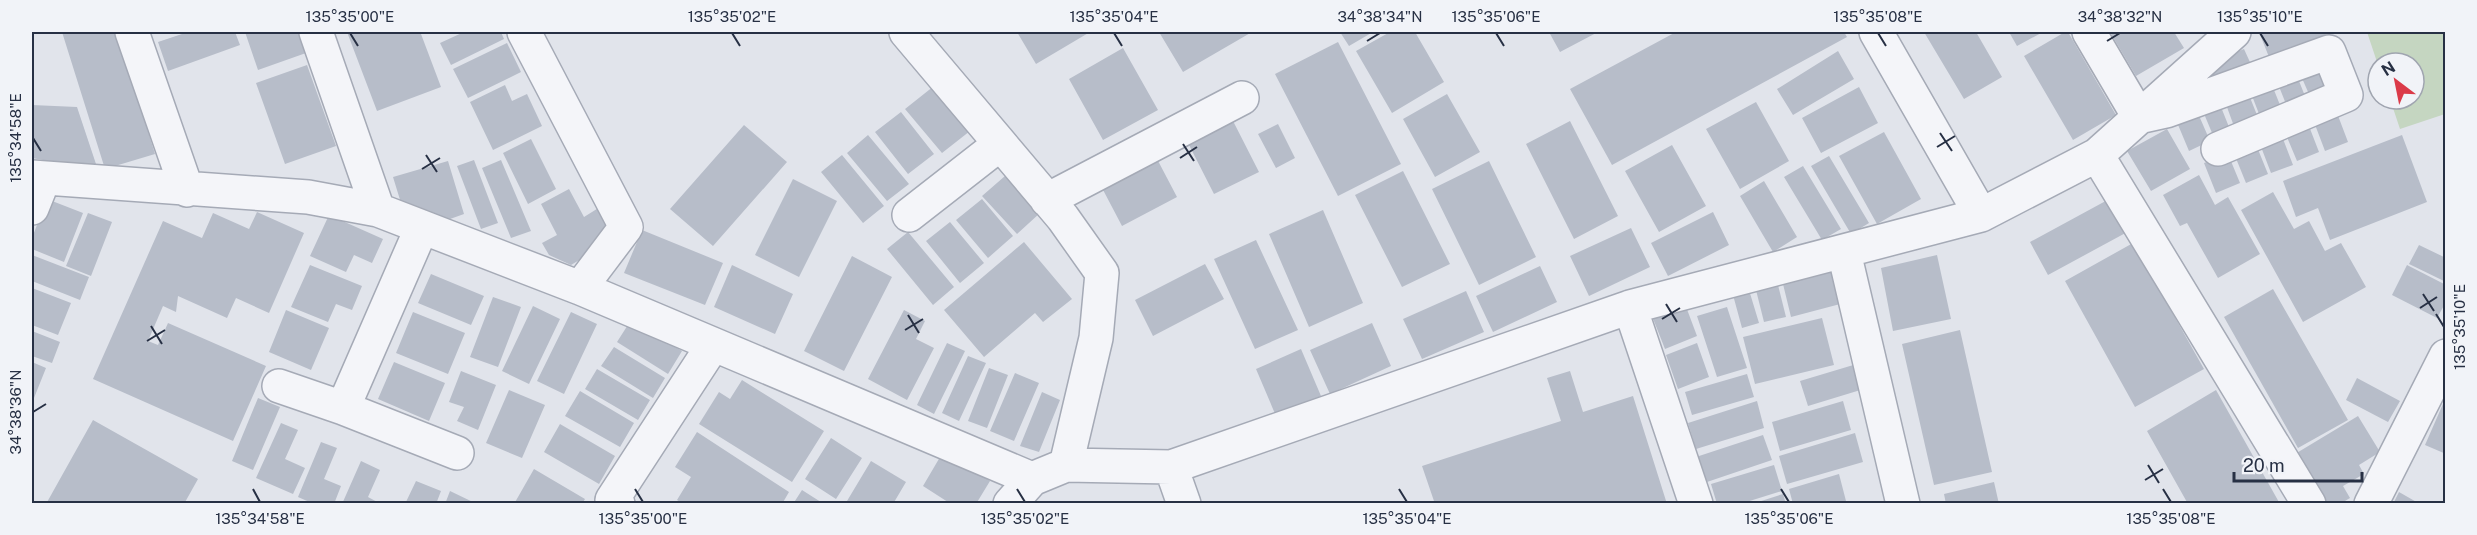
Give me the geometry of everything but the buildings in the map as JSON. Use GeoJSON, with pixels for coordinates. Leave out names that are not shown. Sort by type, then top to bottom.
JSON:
{"type":"FeatureCollection","features":[{"type":"Feature","properties":{"kind":"street"},"geometry":{"type":"LineString","coordinates":[[132,32],[187,190]]}},
{"type":"Feature","properties":{"kind":"street"},"geometry":{"type":"LineString","coordinates":[[316,32],[378,210]]}},
{"type":"Feature","properties":{"kind":"street"},"geometry":{"type":"LineString","coordinates":[[524,32],[626,227],[580,288]]}},
{"type":"Feature","properties":{"kind":"street"},"geometry":{"type":"LineString","coordinates":[[906,32],[1047,200],[1102,273],[1096,338],[1066,465]]}},
{"type":"Feature","properties":{"kind":"street"},"geometry":{"type":"LineString","coordinates":[[1876,32],[1981,215]]}},
{"type":"Feature","properties":{"kind":"street"},"geometry":{"type":"LineString","coordinates":[[2089,32],[2139,117]]}},
{"type":"Feature","properties":{"kind":"street"},"geometry":{"type":"LineString","coordinates":[[1010,504],[1032,479],[1066,465],[1171,467],[1630,307],[1981,215],[2097,155],[2234,32]]}},
{"type":"Feature","properties":{"kind":"street"},"geometry":{"type":"LineString","coordinates":[[2139,117],[2166,111],[2329,52],[2346,95],[2218,149]]}},
{"type":"Feature","properties":{"kind":"street"},"geometry":{"type":"LineString","coordinates":[[1047,200],[1242,98]]}},
{"type":"Feature","properties":{"kind":"street"},"geometry":{"type":"LineString","coordinates":[[909,215],[1000,144]]}},
{"type":"Feature","properties":{"kind":"street"},"geometry":{"type":"LineString","coordinates":[[2097,155],[2309,504]]}},
{"type":"Feature","properties":{"kind":"street"},"geometry":{"type":"LineString","coordinates":[[36,188],[187,190],[308,197],[378,210],[580,288],[1032,479]]}},
{"type":"Feature","properties":{"kind":"street"},"geometry":{"type":"LineString","coordinates":[[343,408],[422,227]]}},
{"type":"Feature","properties":{"kind":"street"},"geometry":{"type":"LineString","coordinates":[[1844,252],[1903,504]]}},
{"type":"Feature","properties":{"kind":"street"},"geometry":{"type":"LineString","coordinates":[[1630,307],[1696,504]]}},
{"type":"Feature","properties":{"kind":"street"},"geometry":{"type":"LineString","coordinates":[[618,504],[612,500],[713,345]]}},
{"type":"Feature","properties":{"kind":"street"},"geometry":{"type":"LineString","coordinates":[[2371,504],[2445,356]]}},
{"type":"Feature","properties":{"kind":"street"},"geometry":{"type":"LineString","coordinates":[[279,386],[343,408],[457,453]]}},
{"type":"Feature","properties":{"kind":"street"},"geometry":{"type":"LineString","coordinates":[[1171,467],[1184,504]]}},
{"type":"Feature","properties":{"kind":"green space"},"geometry":{"type":"Polygon","coordinates":[[[2367,32],[2444,32],[2445,114],[2400,129],[2394,111],[2426,111],[2426,51],[2373,51],[2367,32]]]}}]}
